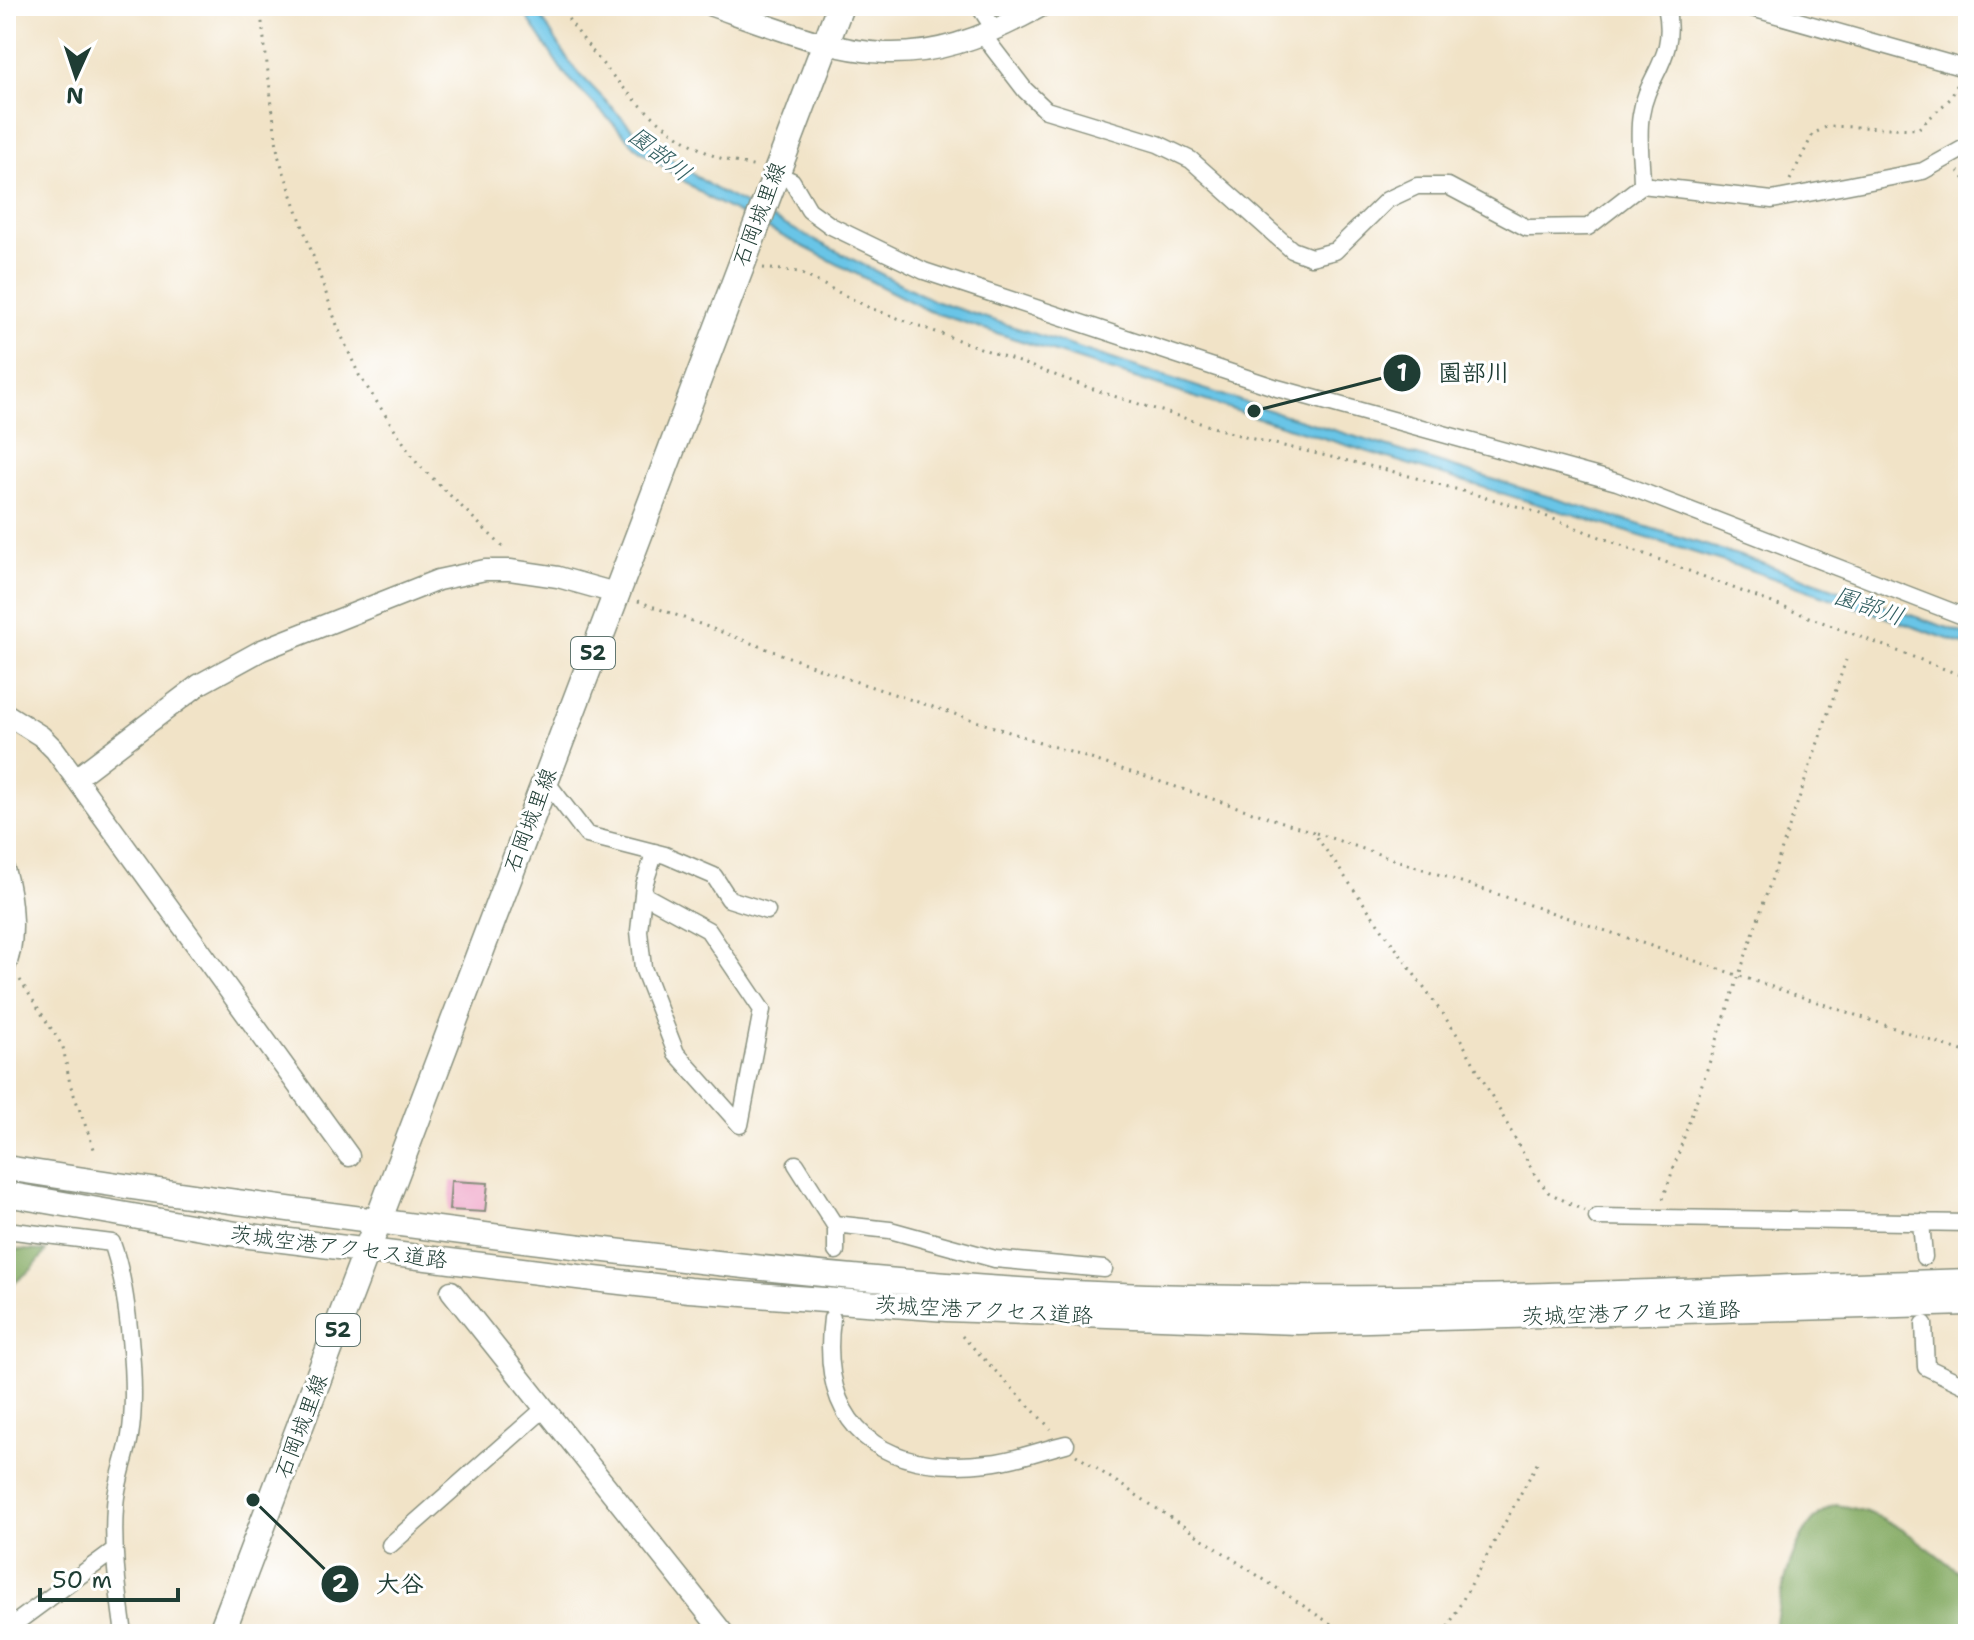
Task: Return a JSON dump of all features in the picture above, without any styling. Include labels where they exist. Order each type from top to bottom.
[{"type":"main road","name":"石岡城里線","points":[[221,1634],[369,1250],[615,593],[751,260],[771,183],[840,6]]},
{"type":"main road","name":"茨城空港アクセス道路","points":[[6,1168],[379,1222],[761,1269],[948,1286],[1145,1296],[1301,1299],[1528,1296],[1968,1281]]},
{"type":"main road","name":"茨城空港アクセス道路","points":[[6,1194],[228,1233],[689,1290],[1145,1319],[1298,1322],[1968,1303]]},
{"type":"street","points":[[712,6],[824,45],[866,54],[904,55],[988,31],[1042,6]]},
{"type":"street","points":[[979,6],[988,31],[1025,90],[1046,110],[1158,144],[1191,160],[1292,250],[1311,257],[1335,251],[1387,200],[1417,186],[1448,186],[1527,228],[1588,227],[1642,185],[1772,200],[1923,171],[1968,146]]},
{"type":"street","points":[[1642,185],[1641,114],[1666,55],[1670,22],[1666,6]]},
{"type":"street","points":[[1745,6],[1966,69]]},
{"type":"street","points":[[771,183],[792,181],[809,210],[831,226],[924,271],[1277,388],[1617,482],[1968,618]]},
{"type":"street","points":[[76,778],[200,684],[262,650],[438,580],[485,570],[510,570],[558,577],[615,593]]},
{"type":"street","points":[[6,714],[41,736],[76,778],[349,1156]]},
{"type":"street","points":[[545,780],[587,835],[655,852],[714,876],[729,899],[767,911]]},
{"type":"street","points":[[644,895],[708,930],[762,1010],[740,1125],[676,1053],[643,968],[639,931],[644,895],[655,852]]},
{"type":"street","points":[[6,869],[14,901],[8,966]]},
{"type":"street","points":[[796,1164],[834,1224],[836,1251]]},
{"type":"street","points":[[1597,1217],[1968,1223]]},
{"type":"street","points":[[1921,1222],[1924,1257]]},
{"type":"street","points":[[834,1224],[890,1230],[995,1259],[1104,1269]]},
{"type":"street","points":[[6,1230],[112,1243],[120,1265],[133,1386],[130,1435],[118,1478],[113,1551],[124,1634]]},
{"type":"street","points":[[451,1291],[724,1634]]},
{"type":"street","points":[[832,1318],[829,1345],[834,1391],[856,1433],[912,1462],[988,1463],[1066,1444]]},
{"type":"street","points":[[1924,1324],[1926,1367],[1968,1387]]},
{"type":"street","points":[[390,1545],[545,1408]]},
{"type":"street","points":[[6,1630],[113,1551]]},
{"type":"path","points":[[260,6],[278,155],[343,340],[359,375],[417,463],[504,546],[510,570]]},
{"type":"path","points":[[559,6],[620,85],[662,123],[709,153],[771,183]]},
{"type":"path","points":[[1788,197],[1789,182],[1813,134],[1828,126],[1918,129],[1951,98],[1966,69]]},
{"type":"path","points":[[751,260],[798,272],[870,308],[1121,398],[1245,437],[1391,471],[1527,509],[1968,678]]},
{"type":"path","points":[[615,593],[848,679],[1968,1053]]},
{"type":"path","points":[[1657,1218],[1846,660]]},
{"type":"path","points":[[1313,832],[1461,1040],[1535,1175],[1548,1192],[1597,1217]]},
{"type":"path","points":[[8,966],[63,1047],[70,1084],[96,1154]]},
{"type":"path","points":[[962,1336],[1083,1462],[1346,1634]]},
{"type":"path","points":[[1444,1634],[1538,1462]]},
{"type":"green space","points":[[6,1249],[46,1251],[33,1268],[6,1290]]},
{"type":"green space","points":[[1836,1505],[1855,1508],[1890,1522],[1968,1579],[1968,1634],[1774,1634],[1785,1579],[1800,1541],[1809,1525]]},
{"type":"water","points":[[520,6],[534,6],[573,67],[643,140],[715,189],[934,301],[1256,406],[1747,558],[1968,635],[1968,646],[1744,568],[1252,416],[929,311],[710,199],[638,149],[563,72]]},
{"type":"building","points":[[451,1181],[488,1183],[485,1212],[449,1210]]},
{"type":"place","name":"園部川","points":[[1254,411]]},
{"type":"place","name":"大谷","points":[[253,1500]]}]
